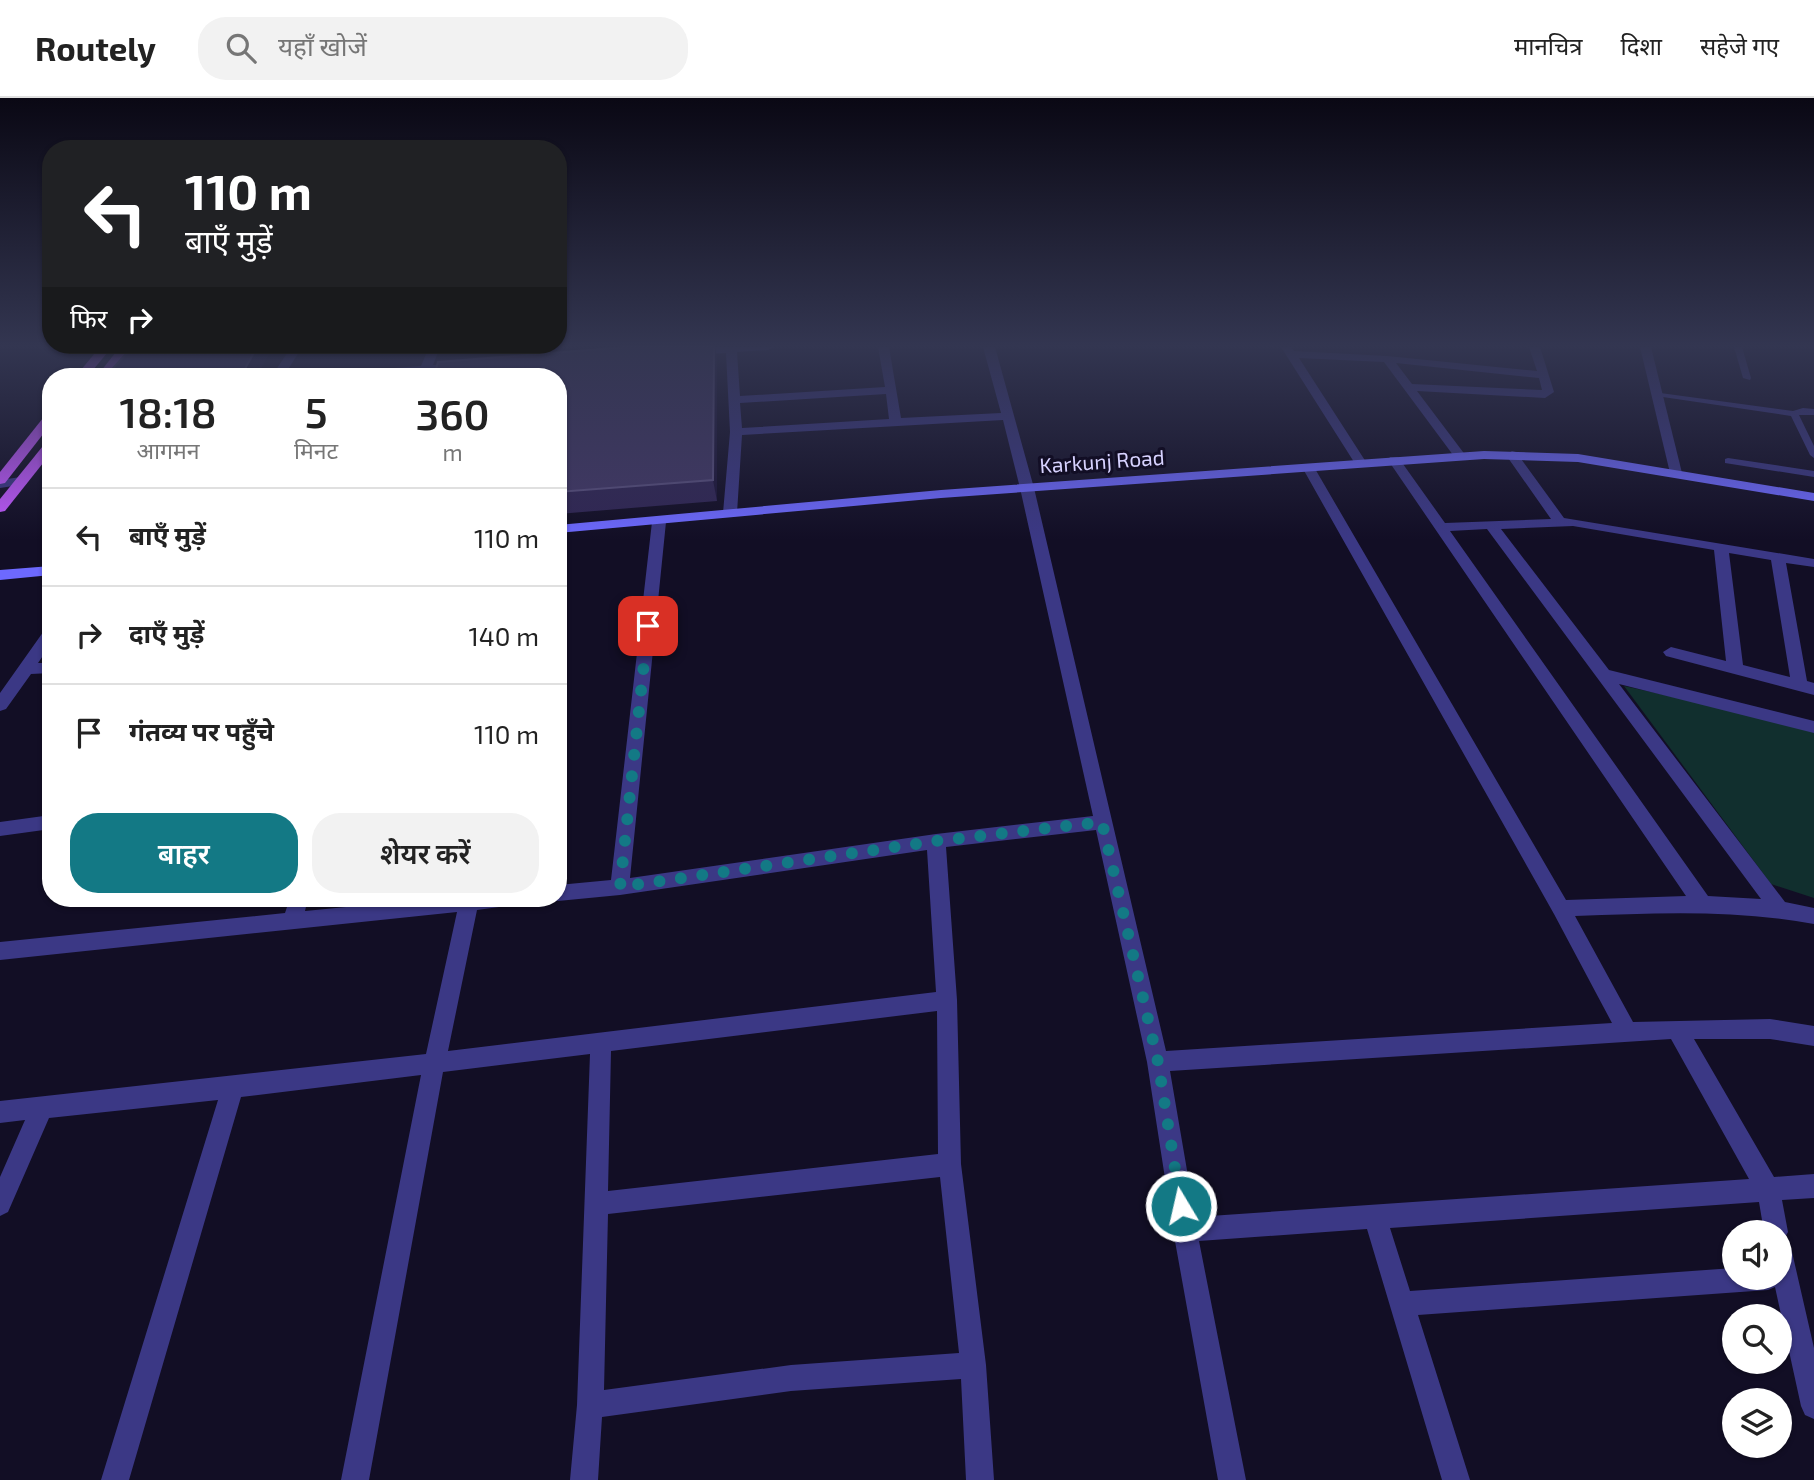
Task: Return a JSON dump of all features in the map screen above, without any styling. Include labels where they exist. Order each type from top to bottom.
[{"type":"main road","points":[[0,482],[42,428]]},
{"type":"main road","points":[[0,508],[42,460]]},
{"type":"street","points":[[730,513],[736,432],[735,411]]},
{"type":"street","points":[[894,411],[896,422]]},
{"type":"street","points":[[1006,411],[1027,488],[1158,1062],[1185,1230],[1232,1480]]},
{"type":"street","points":[[1327,411],[1360,462]]},
{"type":"street","points":[[1427,411],[1460,456]]},
{"type":"street","points":[[1660,411],[1676,473]]},
{"type":"street","points":[[736,432],[1007,416]]},
{"type":"street","points":[[1512,455],[1559,521]]},
{"type":"street","name":"Karkunj Road","points":[[567,528],[1027,488],[1460,456],[1578,458],[1814,497]]},
{"type":"street","points":[[1394,460],[1703,905]]},
{"type":"street","points":[[1308,467],[1561,908],[1628,1033]]},
{"type":"street","points":[[0,482],[21,481]]},
{"type":"street","points":[[1442,527],[1559,521],[1814,563]]},
{"type":"street","points":[[620,887],[659,522]]},
{"type":"street","points":[[1491,525],[1780,910]]},
{"type":"street","points":[[1721,547],[1735,668]]},
{"type":"street","points":[[1671,652],[1806,687],[1778,557]]},
{"type":"street","points":[[0,575],[42,571]]},
{"type":"street","points":[[0,705],[42,646]]},
{"type":"street","points":[[26,670],[42,669]]},
{"type":"street","points":[[1601,674],[1814,727]]},
{"type":"street","points":[[567,892],[620,887],[936,841],[1102,822]]},
{"type":"street","points":[[0,829],[42,823]]},
{"type":"street","points":[[936,841],[947,1000],[950,1164],[973,1365],[980,1480]]},
{"type":"street","points":[[1561,908],[1703,905],[1780,910],[1814,916]]},
{"type":"street","points":[[293,920],[297,907]]},
{"type":"street","points":[[0,951],[407,907]]},
{"type":"street","points":[[355,1480],[434,1065],[468,907]]},
{"type":"street","points":[[0,1112],[434,1065],[947,1000]]},
{"type":"street","points":[[1158,1062],[1677,1029],[1770,1030],[1814,1036]]},
{"type":"street","points":[[1677,1029],[1768,1189],[1774,1220]]},
{"type":"street","points":[[583,1480],[590,1405],[601,1042]]},
{"type":"street","points":[[115,1480],[233,1088]]},
{"type":"street","points":[[0,1204],[42,1107]]},
{"type":"street","points":[[596,1203],[950,1164]]},
{"type":"street","points":[[1185,1230],[1814,1186]]},
{"type":"street","points":[[1375,1218],[1456,1480]]},
{"type":"street","points":[[1401,1304],[1722,1276]]},
{"type":"street","points":[[1783,1290],[1814,1406]]},
{"type":"street","points":[[590,1405],[791,1378],[973,1365]]},
{"type":"lane","points":[[1777,411],[1794,414],[1802,411]]},
{"type":"lane","points":[[1794,414],[1814,455]]},
{"type":"lane","points":[[1803,429],[1814,430]]},
{"type":"lane","points":[[1728,461],[1814,474]]},
{"type":"green space","points":[[1624,686],[1814,728],[1814,898],[1771,884]]},
{"type":"building","points":[[567,411],[714,411],[713,480],[567,491]]},
{"type":"route","points":[[648,626],[620,887],[936,841],[1102,822],[1158,1062],[1181,1206]]}]
